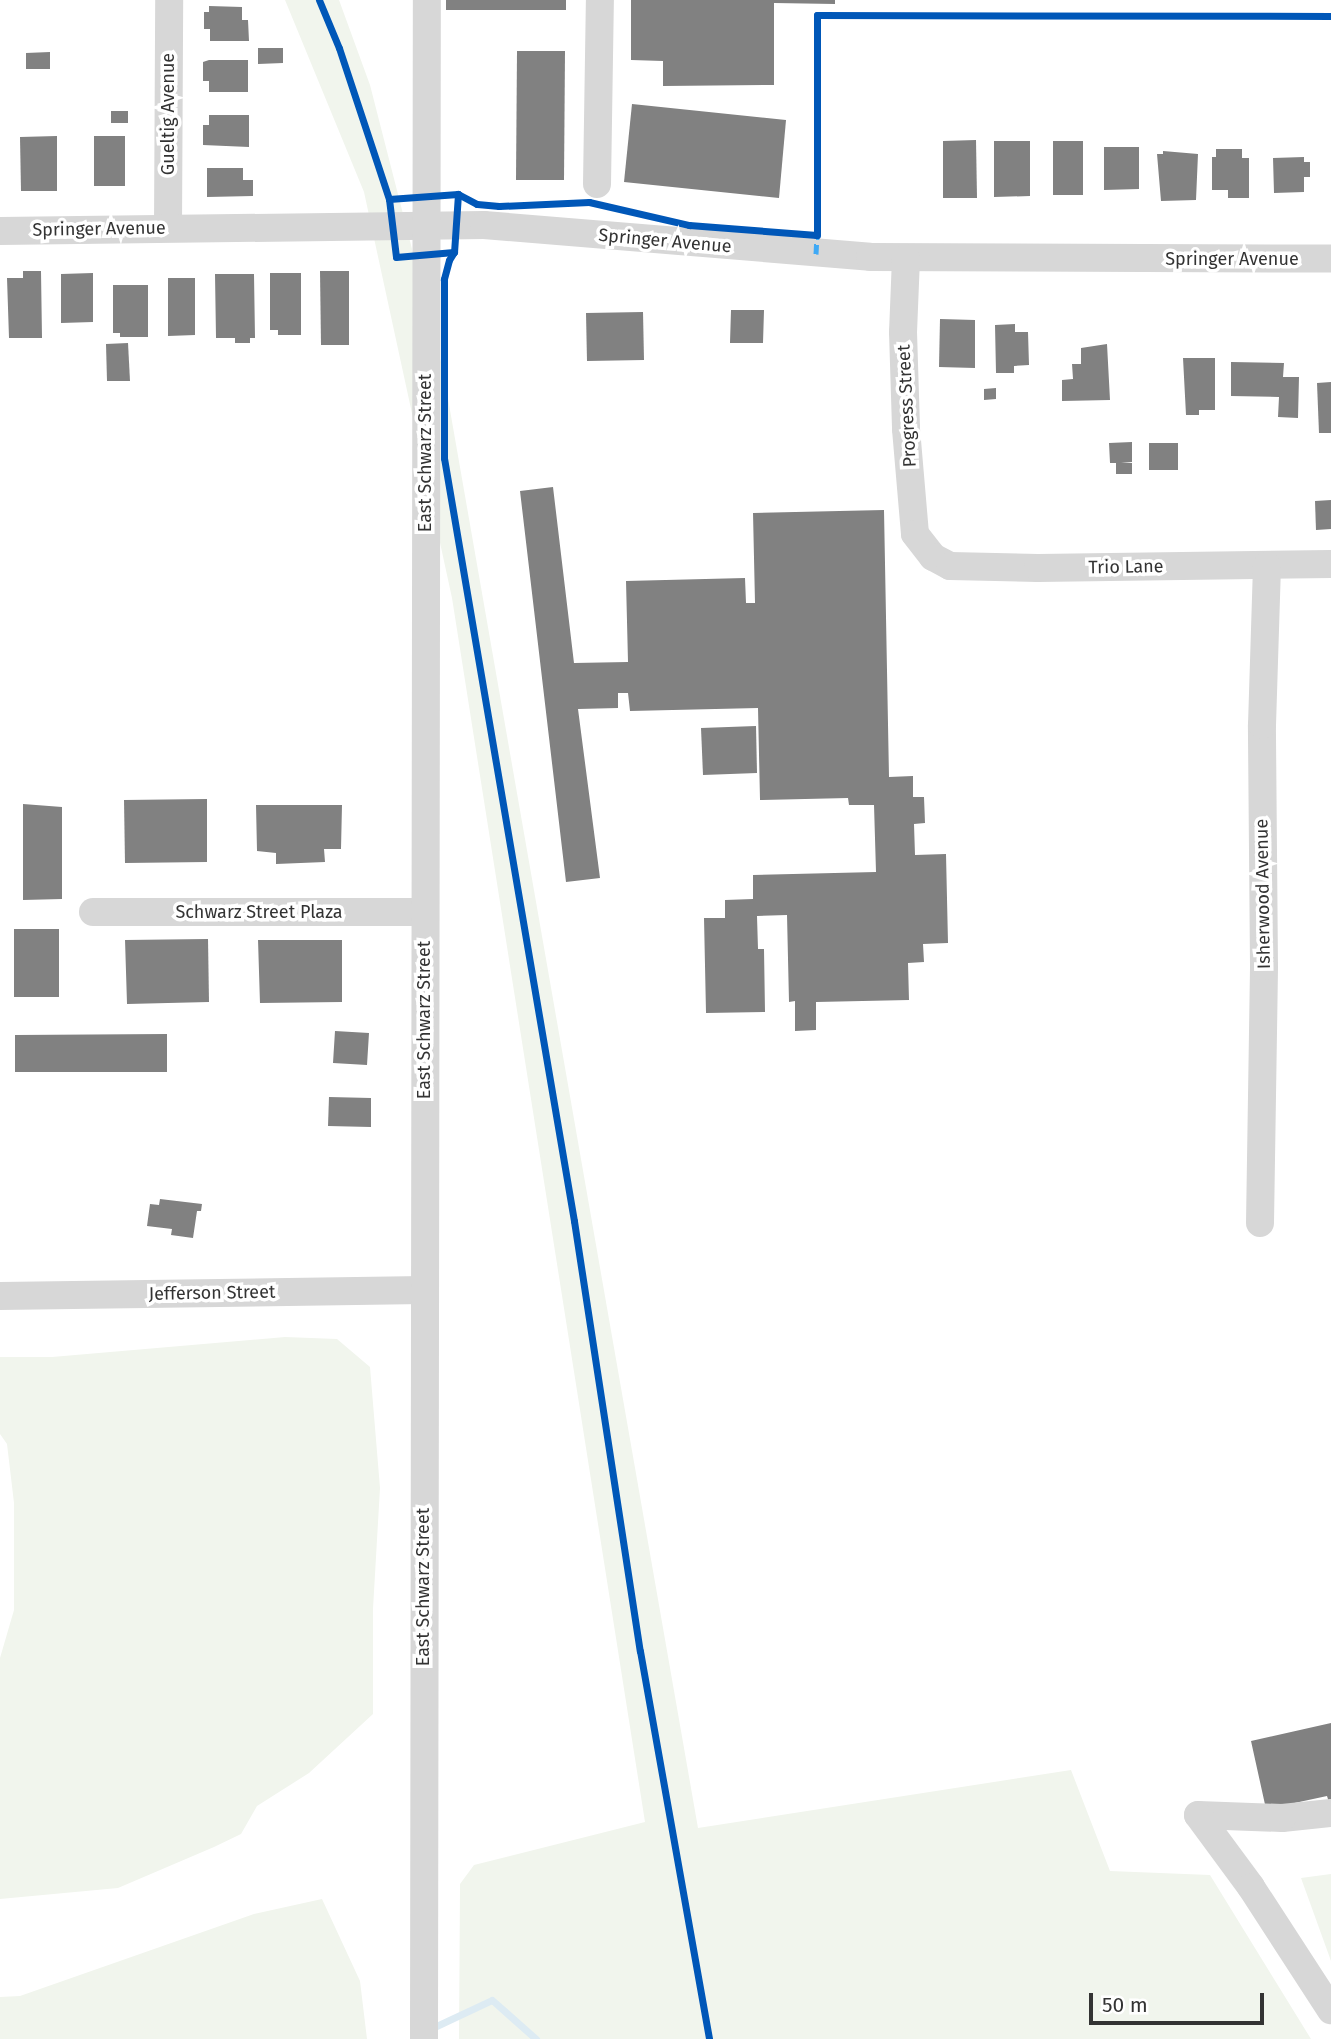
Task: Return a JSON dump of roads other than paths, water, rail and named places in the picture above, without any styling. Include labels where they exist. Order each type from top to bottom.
[{"type":"street","name":"Gueltig Avenue","points":[[167,228],[169,0]]},
{"type":"street","name":"East Schwarz Street","points":[[424,2027],[427,0]]},
{"type":"street","points":[[597,184],[600,0]]},
{"type":"street","name":"Springer Avenue","points":[[0,232],[484,225],[743,248],[906,258],[1331,259]]},
{"type":"street","name":"Progress Street","points":[[906,258],[906,429],[915,534],[927,550]]},
{"type":"street","name":"Trio Lane","points":[[927,550],[950,566],[1331,564]]},
{"type":"street","name":"Isherwood Avenue","points":[[1260,1223],[1264,965],[1262,725],[1267,566]]},
{"type":"street","name":"Schwarz Street Plaza","points":[[93,912],[424,912]]},
{"type":"street","name":"Jefferson Street","points":[[0,1296],[424,1290]]},
{"type":"street","points":[[1331,1813],[1282,1818],[1198,1815],[1251,1887],[1331,2010]]},
{"type":"waterway","points":[[430,2029],[492,2000],[536,2039]]}]
